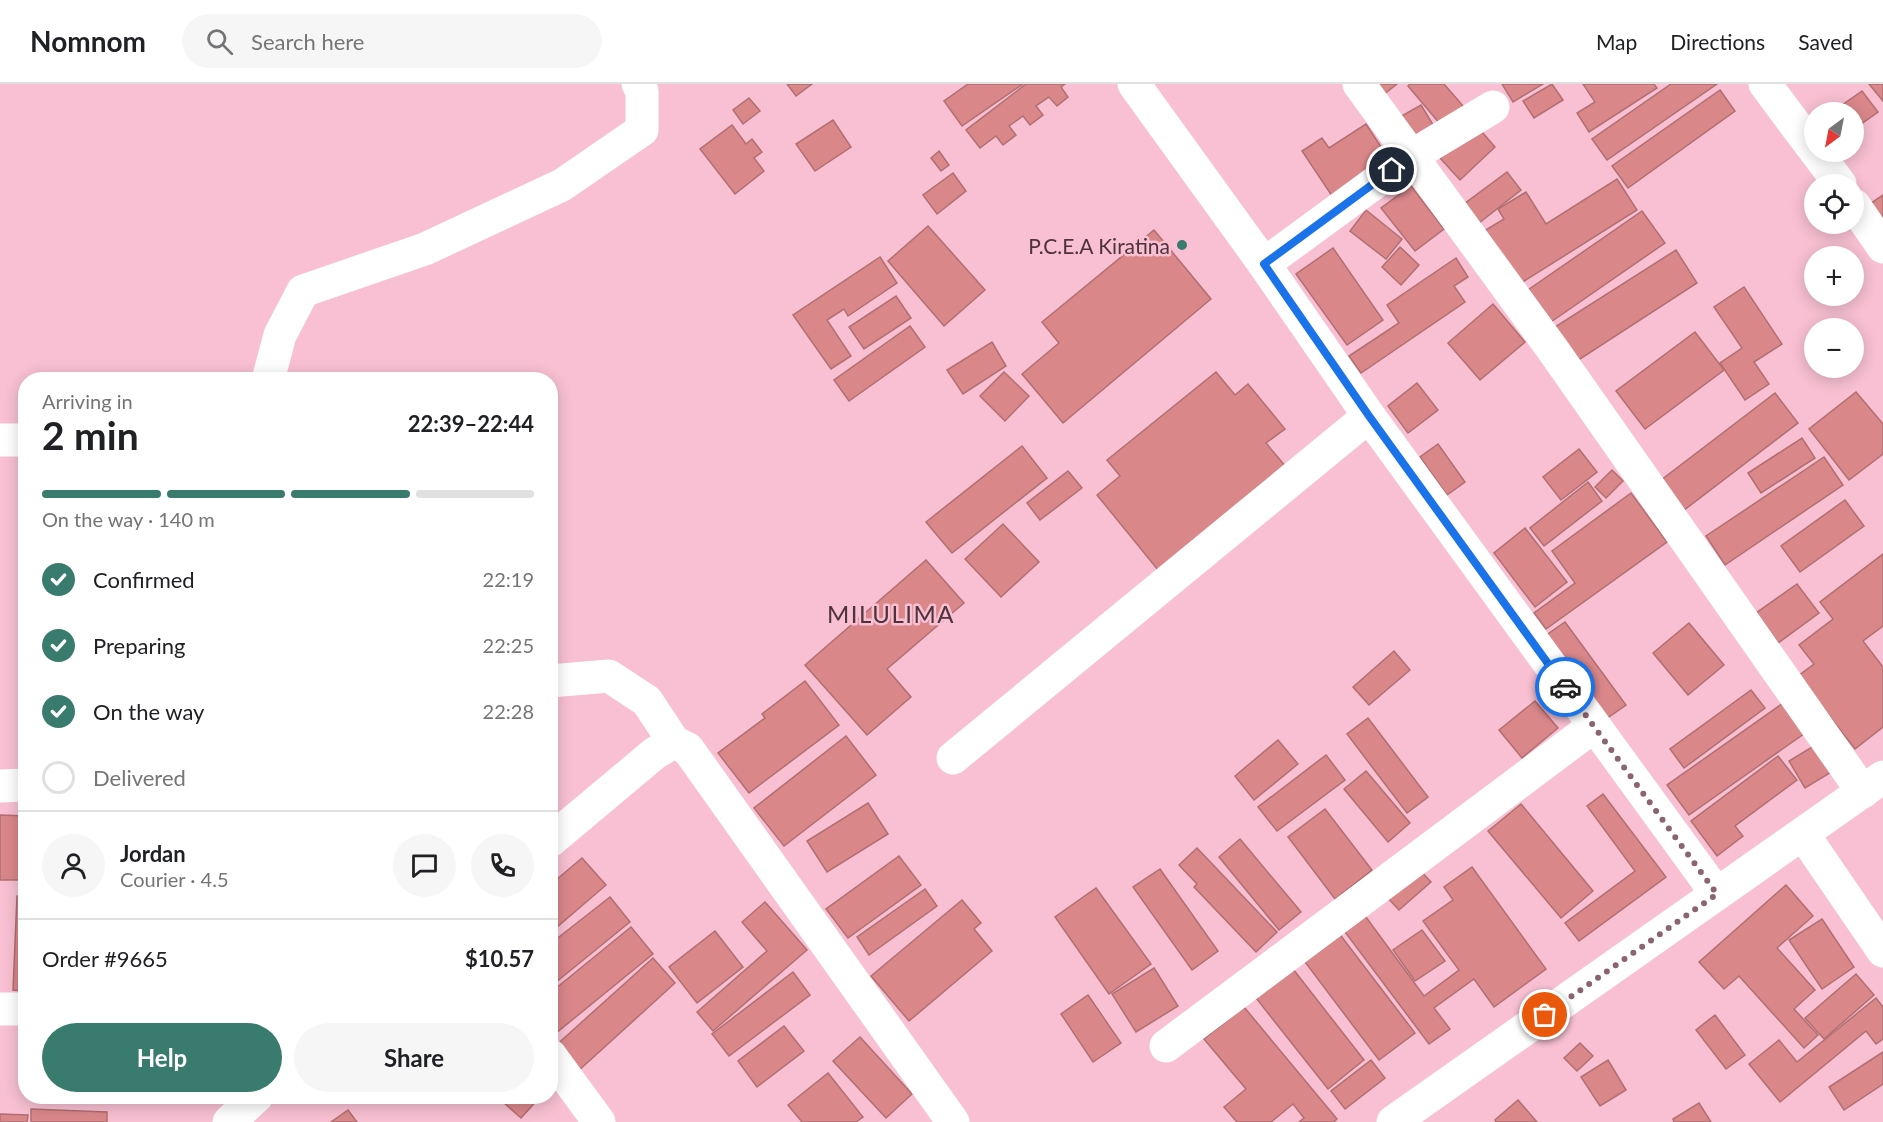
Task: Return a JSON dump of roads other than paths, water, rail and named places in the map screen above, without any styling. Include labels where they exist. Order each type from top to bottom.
[{"type":"street","points":[[270,372],[280,335],[303,291],[425,249],[562,185],[642,130],[642,91],[638,84]]},
{"type":"street","points":[[1134,84],[1264,264],[1369,416],[1717,894]]},
{"type":"street","points":[[1359,84],[1410,157],[1873,784],[1393,1122]]},
{"type":"street","points":[[1765,84],[1804,136]]},
{"type":"street","points":[[1264,264],[1410,157],[1493,106]]},
{"type":"street","points":[[1823,162],[1832,174]]},
{"type":"street","points":[[1864,219],[1883,247]]},
{"type":"street","points":[[952,758],[1369,416]]},
{"type":"street","points":[[0,440],[18,440]]},
{"type":"street","points":[[558,680],[609,676],[647,701],[674,742],[688,749],[702,768],[953,1122]]},
{"type":"street","points":[[1166,1046],[1594,726]]},
{"type":"street","points":[[558,834],[655,753],[674,742]]},
{"type":"street","points":[[0,786],[18,785]]},
{"type":"street","points":[[1803,834],[1883,951]]},
{"type":"street","points":[[0,1009],[18,1008]]},
{"type":"street","points":[[558,1065],[599,1122]]},
{"type":"street","points":[[229,1122],[248,1104]]},
{"type":"place","name":"P.C.E.A Kiratina","points":[[1182,245]]},
{"type":"district","name":"MILULIMA","points":[[891,613]]}]
